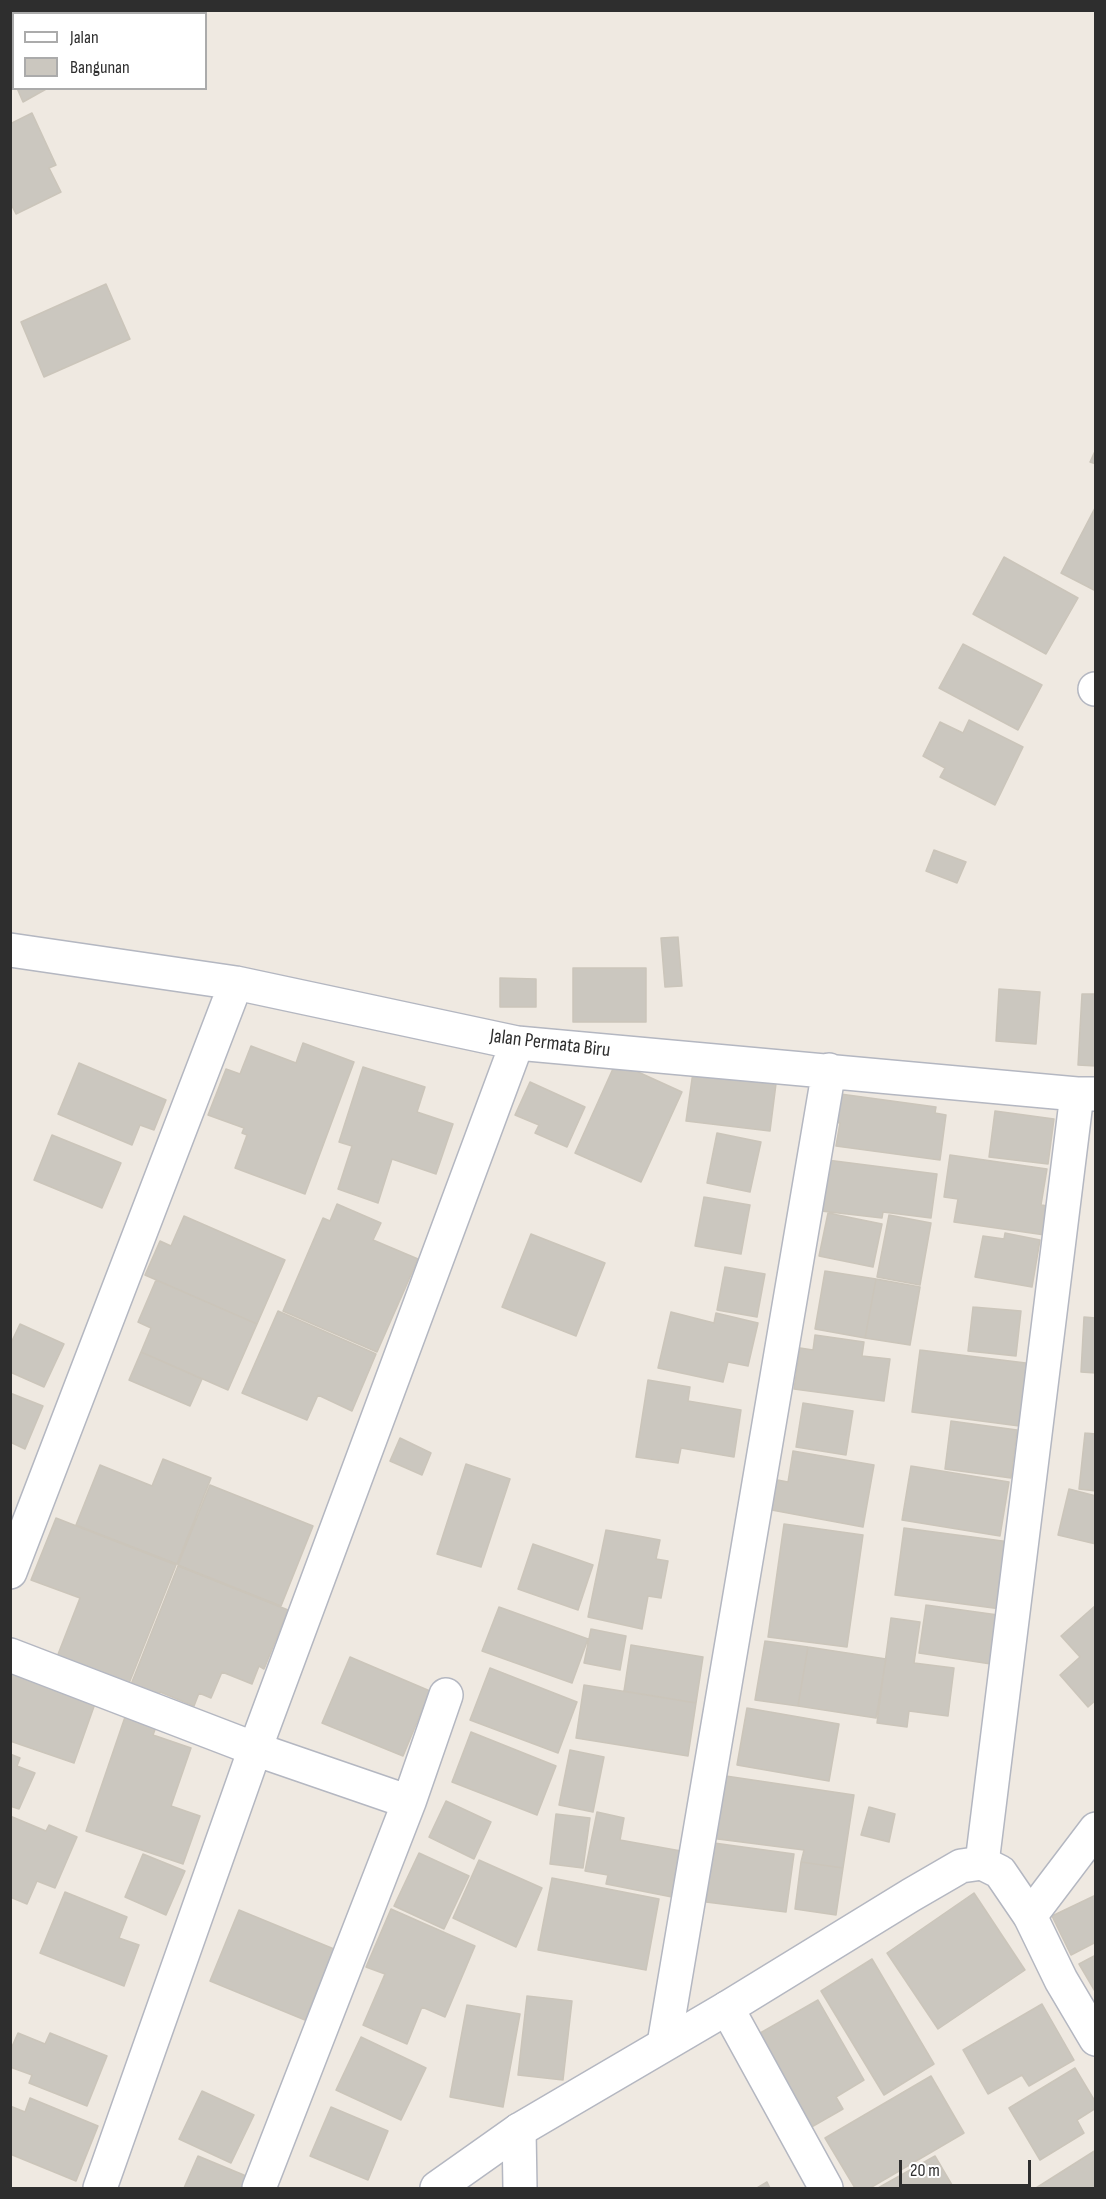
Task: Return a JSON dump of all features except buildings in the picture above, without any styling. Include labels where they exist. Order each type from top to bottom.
[{"type":"street","name":"Jalan Permata Biru","points":[[10,950],[236,983],[517,1043],[1086,1094]]},
{"type":"street","points":[[10,1572],[236,983]]},
{"type":"street","points":[[100,2188],[255,1749],[517,1043]]},
{"type":"street","points":[[664,2044],[829,1070]]},
{"type":"street","points":[[982,1863],[1086,1094]]},
{"type":"street","points":[[10,1655],[255,1749],[409,1802]]},
{"type":"street","points":[[259,2188],[409,1802],[446,1695]]},
{"type":"street","points":[[1030,1916],[1095,1829]]},
{"type":"street","points":[[437,2188],[519,2130],[727,2008],[961,1866],[982,1863],[1000,1872],[1030,1916],[1061,1980],[1095,2039]]},
{"type":"street","points":[[727,2008],[826,2188]]},
{"type":"street","points":[[519,2130],[520,2188]]}]
